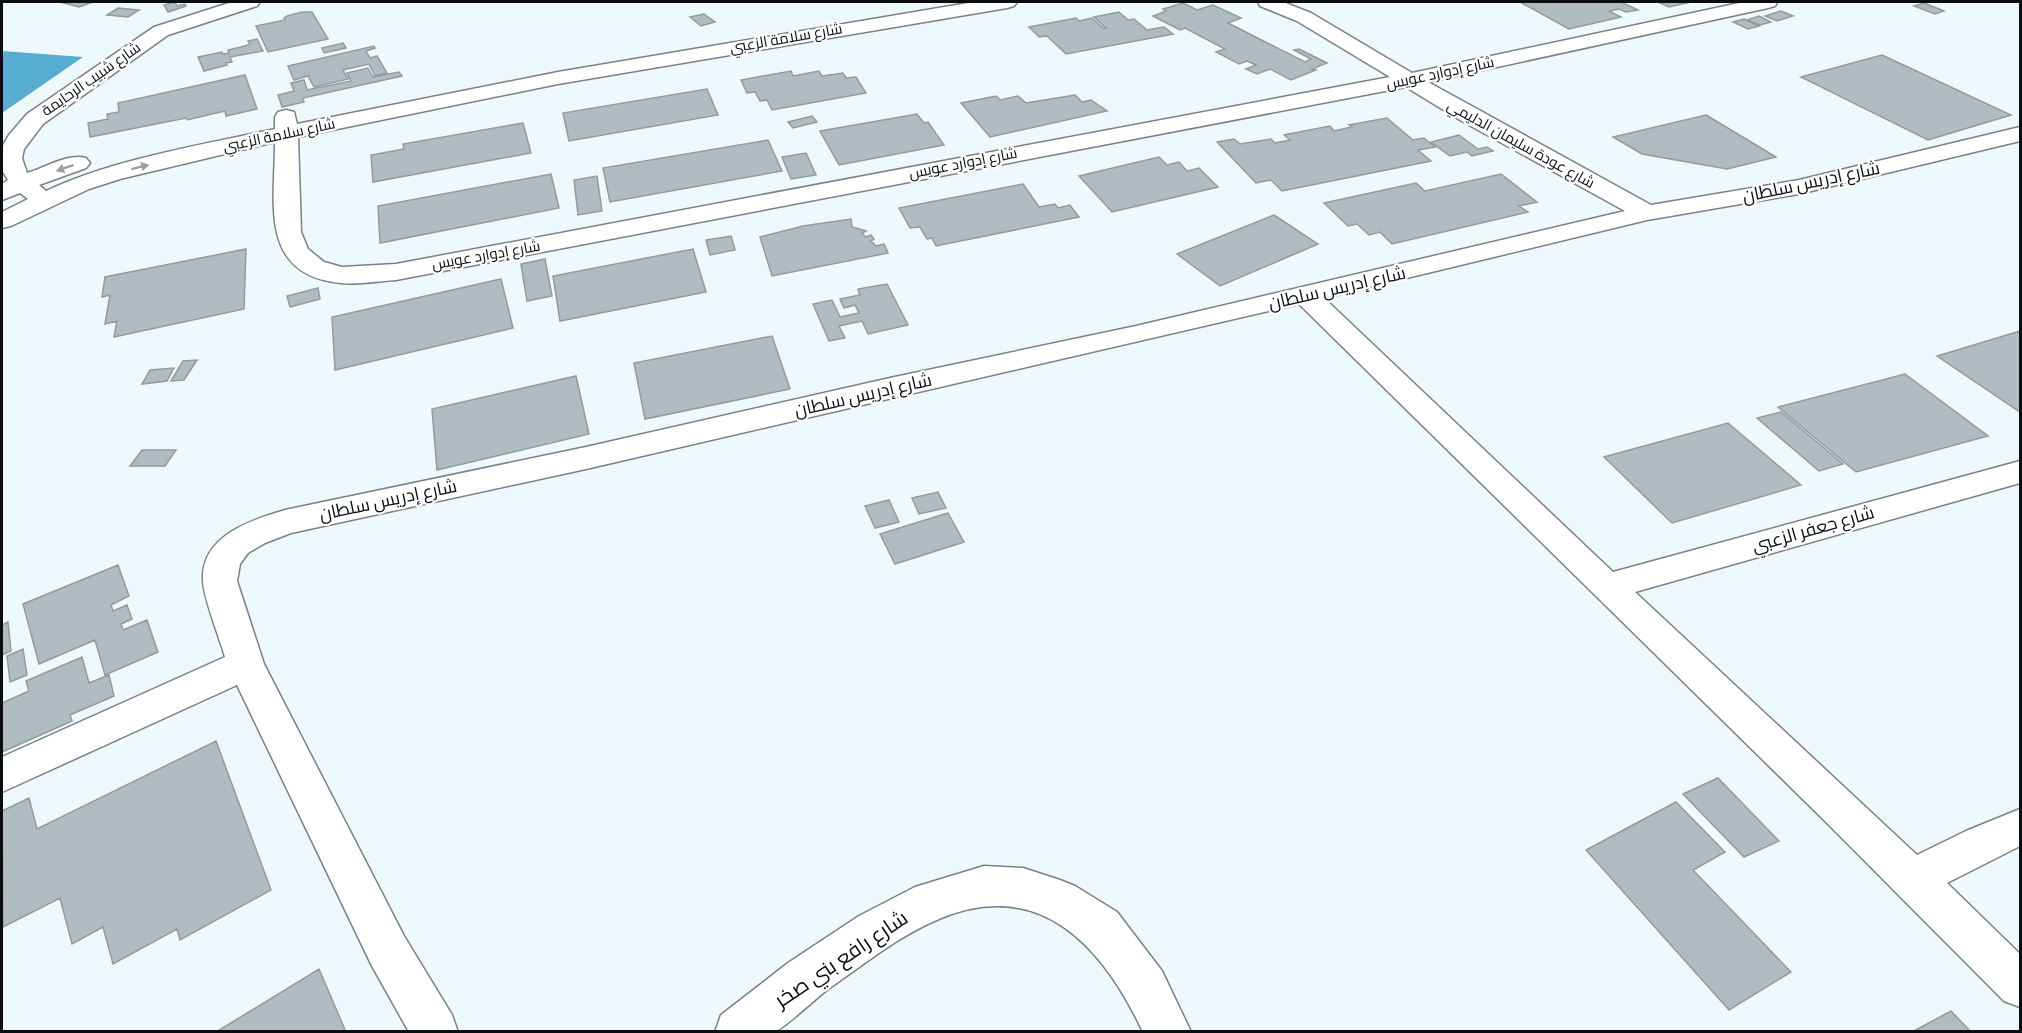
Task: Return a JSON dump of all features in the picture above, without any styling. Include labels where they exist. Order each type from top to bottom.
[{"type":"street","name":"شارع شبيب الرحايمة","points":[[10,189],[8,149],[35,119],[161,31],[250,2]]},
{"type":"street","name":"شارع سلامة الزعبي","points":[[10,189],[82,162],[120,152],[410,106],[565,77],[1007,2]]},
{"type":"street","name":"شارع عودة سليمان الدليمي","points":[[1267,2],[1300,9],[1408,80],[1647,213]]},
{"type":"street","name":"شارع إدوارد عويس","points":[[287,125],[288,232],[296,253],[315,268],[341,275],[363,275],[396,272],[621,231],[1025,151],[1408,80],[1768,2]]},
{"type":"street","name":"شارع سلامة الزعبي","points":[[2,221],[45,199],[112,174],[287,125]]},
{"type":"street","name":"شارع إدريس سلطان","points":[[435,1032],[388,951],[246,664],[220,581],[224,561],[236,544],[285,522],[586,458],[1305,295],[1647,213],[1799,187],[2020,134]]},
{"type":"street","points":[[10,189],[45,199]]},
{"type":"street","points":[[1305,295],[1417,407],[1914,879],[2020,985]]},
{"type":"street","name":"شارع جعفر الزعبي","points":[[1605,587],[2020,472]]},
{"type":"street","points":[[2,775],[246,664]]},
{"type":"street","points":[[1914,879],[1981,844],[2020,827]]},
{"type":"street","name":"شارع رافع بني صخر","points":[[738,1032],[804,979],[874,931],[930,901],[984,886],[1023,888],[1060,900],[1101,927],[1146,987],[1168,1032]]},
{"type":"water","points":[[2,51],[83,57],[2,113]]},
{"type":"building","points":[[60,2],[93,2],[79,7]]},
{"type":"building","points":[[175,2],[177,6],[185,4],[186,6],[168,12],[164,5]]},
{"type":"building","points":[[1520,2],[1621,2],[1638,10],[1609,11],[1621,17],[1569,29]]},
{"type":"building","points":[[1658,2],[1691,2],[1669,7]]},
{"type":"building","points":[[1183,3],[1197,10],[1213,5],[1241,18],[1228,23],[1305,62],[1311,59],[1294,50],[1299,49],[1327,63],[1291,80],[1270,69],[1257,74],[1246,69],[1256,65],[1247,61],[1239,64],[1216,52],[1225,49],[1185,28],[1180,30],[1153,16],[1166,11],[1163,9]]},
{"type":"building","points":[[1924,3],[1944,11],[1935,14],[1914,6]]},
{"type":"building","points":[[118,8],[139,10],[128,17],[107,15]]},
{"type":"building","points":[[1781,11],[1793,16],[1777,21],[1765,16]]},
{"type":"building","points":[[312,12],[328,39],[268,52],[256,26],[285,20],[287,16]]},
{"type":"building","points":[[1119,12],[1128,20],[1134,19],[1147,30],[1164,27],[1173,34],[1066,54],[1047,36],[1039,37],[1029,27],[1076,18],[1079,21],[1092,18],[1106,28],[1094,17]]},
{"type":"building","points":[[704,14],[715,22],[701,26],[690,17]]},
{"type":"building","points":[[1759,16],[1771,22],[1760,25],[1747,20]]},
{"type":"building","points":[[1744,19],[1759,26],[1748,29],[1733,22]]},
{"type":"building","points":[[257,39],[263,51],[230,57],[232,62],[226,63],[227,65],[204,71],[198,57],[222,52],[223,54],[229,53],[228,50],[245,46],[250,44],[248,41]]},
{"type":"building","points":[[343,43],[346,48],[324,53],[322,48]]},
{"type":"building","points":[[374,46],[375,48],[366,51],[370,58],[377,56],[387,73],[375,76],[369,64],[343,70],[348,79],[314,87],[308,76],[294,80],[288,66]]},
{"type":"building","points":[[1882,55],[2011,115],[1928,140],[1801,77]]},
{"type":"building","points":[[368,68],[373,77],[399,72],[402,76],[303,98],[304,102],[282,107],[278,95],[294,91],[291,83],[304,80],[307,90],[351,81],[347,73]]},
{"type":"building","points":[[791,71],[793,76],[819,71],[822,76],[843,73],[846,78],[856,77],[866,93],[772,110],[767,100],[760,101],[755,92],[747,93],[741,80]]},
{"type":"building","points":[[245,75],[257,109],[226,116],[225,111],[90,137],[88,123],[108,119],[107,114],[119,112],[118,103]]},
{"type":"building","points":[[707,89],[718,115],[569,141],[563,113]]},
{"type":"building","points":[[1075,95],[1082,102],[1091,100],[1107,111],[990,137],[961,103],[996,96],[1000,100],[1018,96],[1026,103]]},
{"type":"building","points":[[917,114],[924,123],[928,122],[944,145],[839,165],[820,131]]},
{"type":"building","points":[[1706,115],[1776,157],[1727,169],[1642,154],[1613,137]]},
{"type":"building","points":[[812,116],[817,122],[793,128],[788,122]]},
{"type":"building","points":[[1387,118],[1413,140],[1424,138],[1435,147],[1418,150],[1431,161],[1282,191],[1271,180],[1256,183],[1217,142],[1234,139],[1240,144],[1271,139],[1275,143],[1290,140],[1284,135],[1330,126],[1334,131],[1352,127],[1349,125]]},
{"type":"building","points":[[523,123],[531,153],[373,182],[371,155],[404,149],[403,144]]},
{"type":"building","points":[[1459,135],[1478,149],[1487,147],[1493,151],[1472,156],[1467,152],[1450,156],[1431,142]]},
{"type":"building","points":[[768,140],[782,171],[610,202],[603,168]]},
{"type":"building","points":[[806,153],[816,175],[791,179],[782,157]]},
{"type":"building","points":[[1159,157],[1167,165],[1179,162],[1187,171],[1199,168],[1218,187],[1112,212],[1079,176]]},
{"type":"building","points":[[551,174],[559,208],[380,243],[378,206]]},
{"type":"building","points":[[1501,174],[1537,202],[1519,206],[1528,212],[1392,244],[1380,232],[1369,235],[1357,224],[1348,226],[1324,203],[1416,183],[1425,191]]},
{"type":"building","points":[[597,176],[602,211],[578,215],[574,180]]},
{"type":"building","points":[[1023,184],[1039,207],[1055,204],[1058,208],[1070,205],[1079,217],[936,246],[932,238],[927,239],[920,227],[910,228],[899,208]]},
{"type":"building","points":[[1274,215],[1318,244],[1220,286],[1177,254]]},
{"type":"building","points":[[851,219],[852,227],[866,231],[862,233],[866,237],[871,235],[874,239],[871,241],[876,246],[884,244],[888,253],[772,276],[760,237],[803,226]]},
{"type":"building","points":[[731,236],[735,250],[710,255],[706,240]]},
{"type":"building","points":[[246,249],[244,309],[114,337],[117,321],[105,324],[110,295],[102,297],[105,277]]},
{"type":"building","points":[[693,249],[706,292],[560,321],[553,276]]},
{"type":"building","points":[[545,259],[552,296],[527,301],[521,264]]},
{"type":"building","points":[[501,279],[513,328],[335,370],[332,317]]},
{"type":"building","points":[[887,284],[908,325],[868,334],[862,321],[839,326],[845,338],[829,341],[813,304],[832,300],[840,317],[859,313],[855,305],[844,308],[840,299],[860,295],[858,289]]},
{"type":"building","points":[[318,288],[320,299],[290,307],[287,296]]},
{"type":"building","points":[[2020,331],[2020,412],[1937,356]]},
{"type":"building","points":[[772,336],[790,389],[645,419],[634,363]]},
{"type":"building","points":[[197,360],[184,380],[171,381],[183,361]]},
{"type":"building","points":[[174,368],[167,381],[142,384],[150,370]]},
{"type":"building","points":[[1905,374],[1988,436],[1856,472],[1778,407]]},
{"type":"building","points":[[576,376],[589,434],[437,470],[432,409]]},
{"type":"building","points":[[1781,412],[1843,464],[1819,471],[1757,418]]},
{"type":"building","points":[[1728,423],[1801,485],[1672,523],[1604,457]]},
{"type":"building","points":[[142,450],[176,450],[165,466],[130,466]]},
{"type":"building","points":[[938,492],[946,508],[919,514],[912,498]]},
{"type":"building","points":[[889,500],[899,522],[875,528],[865,506]]},
{"type":"building","points":[[948,513],[964,542],[895,564],[880,534]]},
{"type":"building","points":[[118,565],[129,596],[111,605],[113,611],[127,605],[132,619],[121,624],[123,630],[147,620],[158,652],[105,675],[95,640],[39,664],[23,604]]},
{"type":"building","points":[[8,622],[11,651],[2,655],[2,625]]},
{"type":"building","points":[[23,649],[27,675],[10,682],[7,656]]},
{"type":"building","points":[[82,657],[89,683],[109,675],[114,696],[70,715],[72,721],[2,752],[2,703],[29,691],[26,681]]},
{"type":"building","points":[[216,741],[271,890],[180,940],[177,929],[113,964],[103,927],[72,944],[60,898],[3,927],[2,811],[29,798],[37,829]]},
{"type":"building","points":[[1718,778],[1779,841],[1744,857],[1683,794]]},
{"type":"building","points":[[1676,802],[1725,852],[1693,870],[1791,972],[1729,1010],[1586,850]]},
{"type":"building","points":[[319,969],[346,1032],[216,1032]]},
{"type":"building","points":[[1951,1011],[1971,1032],[1912,1032]]}]
